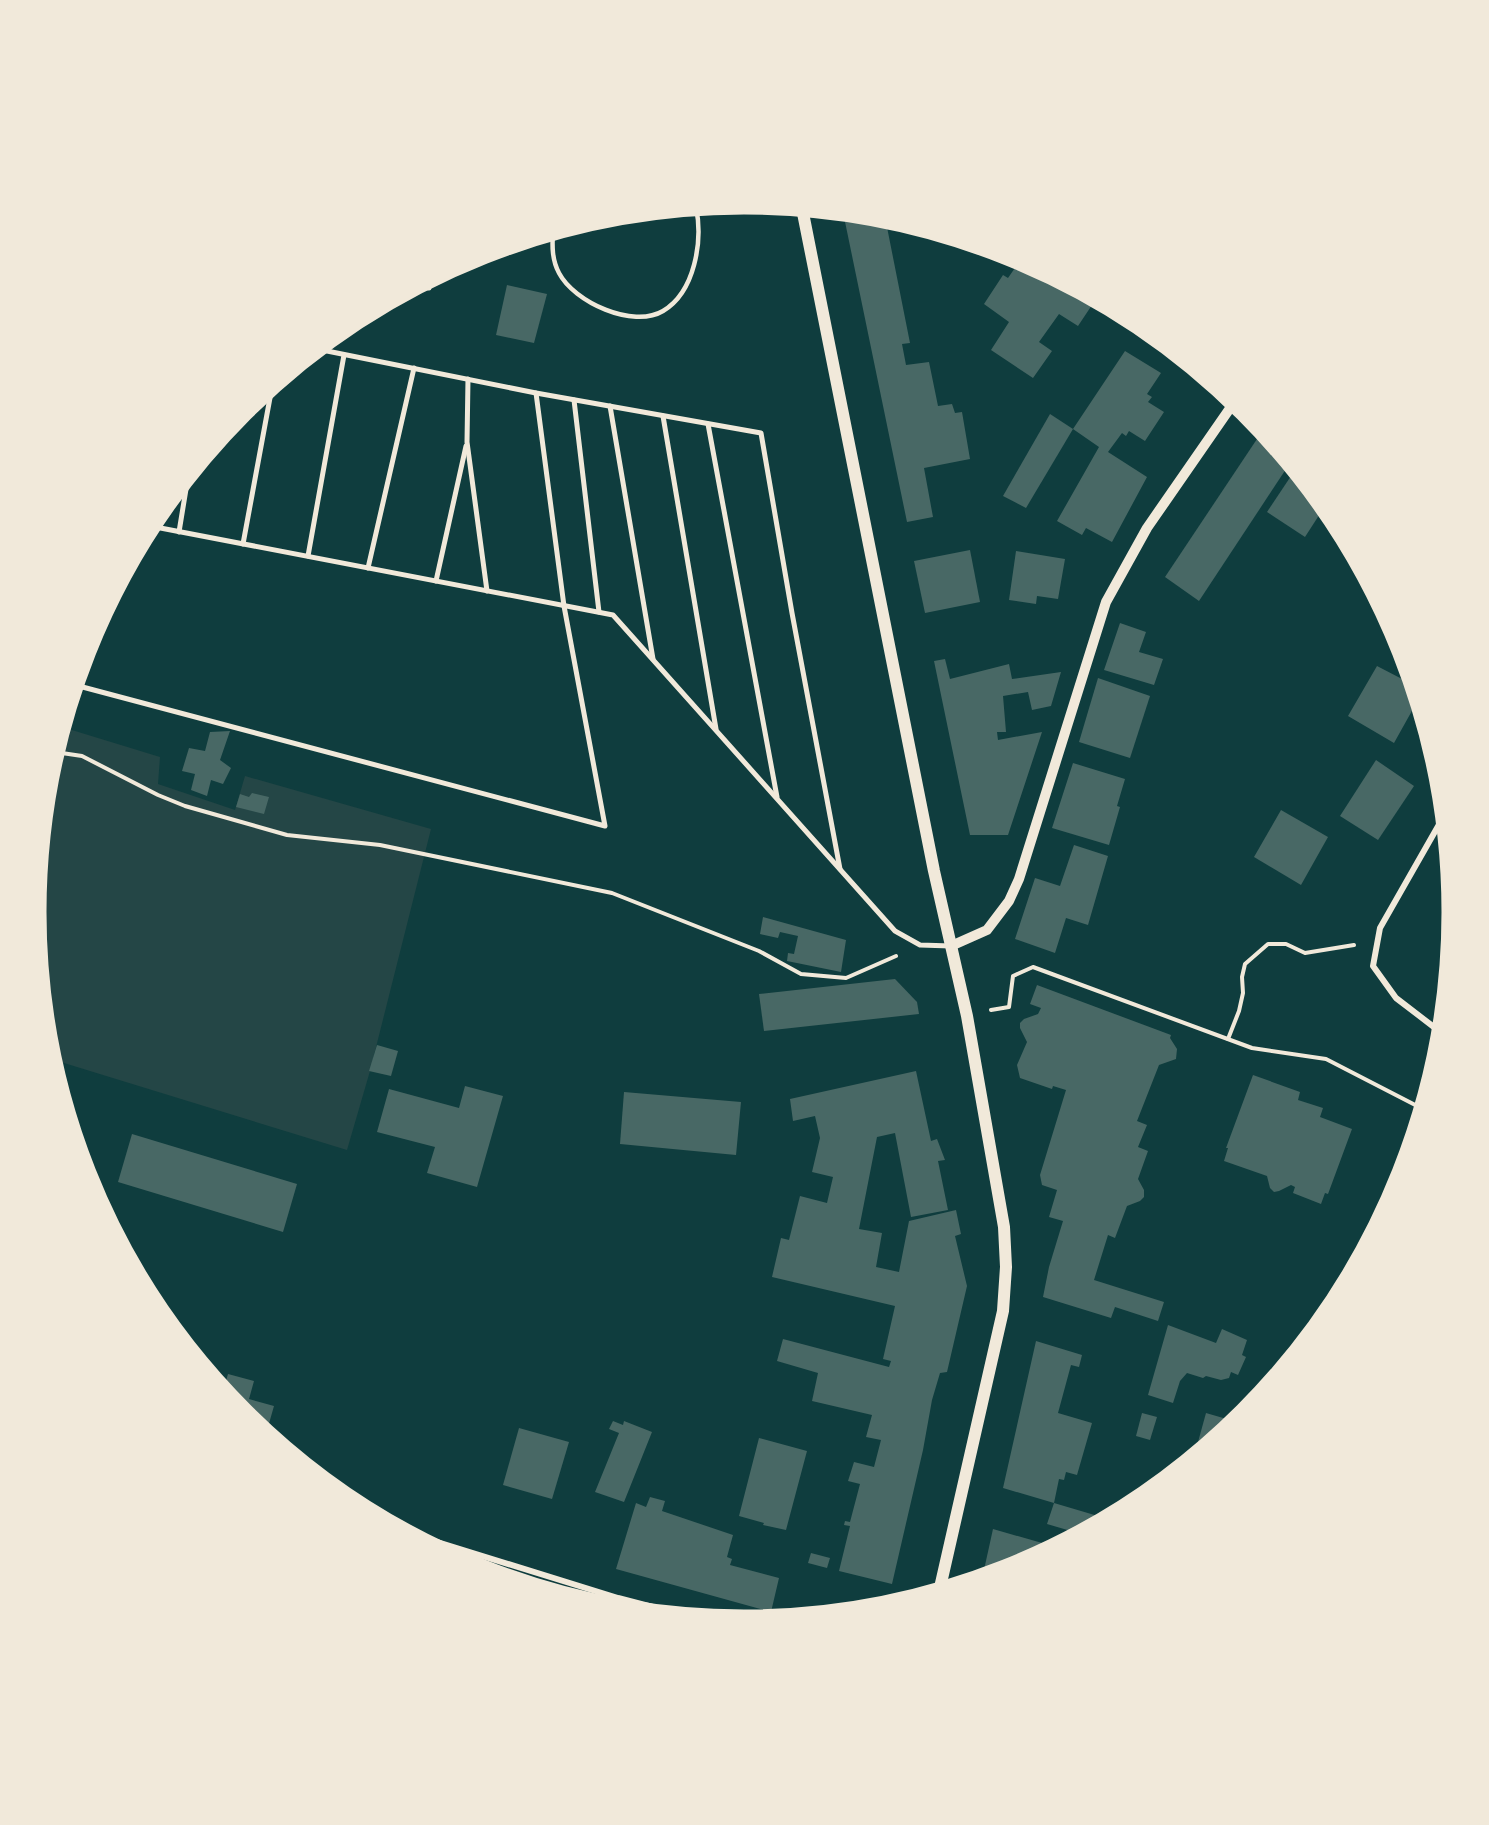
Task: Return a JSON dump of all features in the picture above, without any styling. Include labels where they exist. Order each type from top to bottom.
[{"type":"main road","points":[[803,215],[931,859],[967,1016],[1004,1227],[1006,1267],[1003,1311],[941,1583]]},
{"type":"street","points":[[328,351],[536,393],[761,433],[840,870]]},
{"type":"street","points":[[308,556],[344,355]]},
{"type":"street","points":[[368,568],[414,368]]},
{"type":"street","points":[[468,379],[467,442],[487,591]]},
{"type":"street","points":[[82,687],[605,826],[564,606],[536,393]]},
{"type":"street","points":[[243,544],[270,400]]},
{"type":"street","points":[[574,400],[599,612]]},
{"type":"street","points":[[610,406],[654,661]]},
{"type":"street","points":[[160,528],[613,615],[895,931],[920,945],[951,946],[987,930],[1009,901],[1022,868],[1106,603],[1147,528],[1229,409]]},
{"type":"street","points":[[663,416],[716,731]]},
{"type":"street","points":[[708,424],[777,799]]},
{"type":"street","points":[[436,581],[467,442]]},
{"type":"street","points":[[179,532],[185,493]]},
{"type":"street","points":[[1434,1028],[1396,999],[1372,966],[1380,928],[1438,825]]},
{"type":"street","points":[[444,1544],[642,1604]]},
{"type":"lane","points":[[553,240],[552,252],[559,273],[572,289],[597,306],[616,314],[646,317],[663,311],[679,297],[692,271],[699,244],[697,214]]},
{"type":"path","points":[[64,753],[82,756],[158,795],[185,806],[288,835],[380,845],[612,893],[759,951],[801,974],[846,978],[883,962]]},
{"type":"path","points":[[1228,1039],[1239,1011],[1245,964],[1268,944],[1286,944],[1305,953],[1377,943]]},
{"type":"path","points":[[967,1016],[1009,1007],[1013,976],[1033,967],[1252,1048],[1326,1059],[1416,1106]]},
{"type":"shaded area","points":[[70,729],[160,757],[158,784],[235,810],[245,776],[431,829],[370,1071],[347,1150],[61,1062],[46,958],[46,867],[58,776]]},
{"type":"building","points":[[845,220],[887,227],[910,343],[902,344],[906,365],[929,362],[938,406],[952,404],[955,413],[962,412],[970,459],[924,468],[933,517],[907,522]]},
{"type":"building","points":[[1015,267],[1092,306],[1078,326],[1059,314],[1039,342],[1052,351],[1033,378],[991,350],[1009,322],[984,304],[1003,275],[1008,278]]},
{"type":"building","points":[[507,285],[547,294],[534,343],[496,335]]},
{"type":"building","points":[[1125,351],[1161,373],[1147,394],[1152,397],[1148,402],[1164,412],[1145,441],[1129,431],[1126,436],[1122,433],[1108,452],[1147,477],[1112,542],[1086,528],[1082,535],[1057,521],[1099,447],[1073,429]]},
{"type":"building","points":[[1050,414],[1073,429],[1026,508],[1003,496]]},
{"type":"building","points":[[1258,438],[1285,470],[1199,601],[1165,577]]},
{"type":"building","points":[[1291,477],[1319,515],[1305,537],[1267,512]]},
{"type":"building","points":[[970,550],[980,602],[925,613],[914,561]]},
{"type":"building","points":[[1016,551],[1065,559],[1058,599],[1037,596],[1036,604],[1009,600]]},
{"type":"building","points":[[1120,623],[1146,632],[1139,652],[1163,659],[1154,685],[1104,670]]},
{"type":"building","points":[[945,659],[950,679],[1009,664],[1012,679],[1061,672],[1051,706],[1032,710],[1028,692],[1003,696],[1006,732],[997,732],[998,740],[1042,732],[1008,835],[970,835],[934,661]]},
{"type":"building","points":[[1377,666],[1404,680],[1413,709],[1394,743],[1348,716]]},
{"type":"building","points":[[1098,678],[1150,696],[1130,758],[1079,742]]},
{"type":"building","points":[[230,731],[220,760],[231,768],[223,784],[211,780],[207,796],[191,790],[195,774],[182,771],[189,748],[205,751],[210,732]]},
{"type":"building","points":[[1376,760],[1414,786],[1378,840],[1340,816]]},
{"type":"building","points":[[1073,763],[1125,779],[1109,845],[1052,828]]},
{"type":"building","points":[[252,793],[269,797],[264,814],[236,807],[240,794],[249,797]]},
{"type":"building","points":[[1281,810],[1328,837],[1301,885],[1254,857]]},
{"type":"building","points":[[1074,845],[1108,856],[1088,925],[1066,918],[1055,953],[1015,939],[1035,878],[1060,886]]},
{"type":"building","points":[[763,917],[846,940],[841,972],[787,961],[788,953],[794,954],[798,936],[780,932],[778,938],[760,934]]},
{"type":"building","points":[[895,979],[917,1002],[919,1014],[764,1031],[759,994]]},
{"type":"building","points":[[1037,985],[1171,1035],[1170,1038],[1177,1049],[1176,1059],[1159,1065],[1137,1121],[1147,1125],[1138,1147],[1148,1151],[1138,1179],[1144,1190],[1144,1197],[1127,1206],[1115,1238],[1108,1235],[1094,1280],[1164,1302],[1158,1321],[1115,1307],[1111,1318],[1043,1297],[1049,1267],[1063,1221],[1049,1217],[1057,1190],[1042,1185],[1040,1175],[1066,1090],[1053,1086],[1052,1089],[1020,1078],[1017,1065],[1027,1042],[1020,1023],[1038,1014],[1041,1008],[1030,1004]]},
{"type":"building","points":[[377,1045],[398,1051],[391,1076],[369,1071]]},
{"type":"building","points":[[916,1071],[931,1141],[937,1139],[945,1160],[938,1161],[948,1210],[911,1217],[895,1133],[877,1137],[859,1229],[882,1233],[876,1267],[899,1272],[909,1221],[956,1210],[961,1234],[955,1236],[967,1286],[947,1372],[940,1373],[932,1400],[923,1450],[892,1584],[839,1571],[850,1526],[844,1525],[845,1521],[850,1522],[860,1484],[848,1481],[854,1462],[874,1467],[881,1440],[866,1437],[872,1415],[812,1401],[818,1373],[777,1361],[783,1339],[889,1367],[891,1361],[883,1359],[895,1306],[772,1277],[781,1238],[789,1240],[800,1196],[827,1203],[833,1177],[812,1172],[820,1138],[815,1116],[793,1121],[790,1099]]},
{"type":"building","points":[[1253,1075],[1300,1092],[1298,1100],[1323,1108],[1320,1117],[1352,1129],[1328,1194],[1325,1193],[1321,1204],[1293,1193],[1295,1187],[1291,1185],[1274,1192],[1270,1188],[1267,1176],[1224,1161],[1228,1148],[1226,1148]]},
{"type":"building","points":[[465,1086],[503,1096],[477,1187],[427,1173],[435,1147],[377,1132],[389,1089],[459,1108]]},
{"type":"building","points":[[624,1092],[741,1102],[736,1155],[620,1144]]},
{"type":"building","points":[[132,1134],[297,1184],[283,1232],[118,1182]]},
{"type":"building","points":[[1168,1325],[1216,1343],[1222,1329],[1247,1340],[1242,1355],[1246,1357],[1238,1375],[1231,1372],[1229,1378],[1221,1380],[1187,1373],[1180,1381],[1173,1403],[1148,1395]]},
{"type":"building","points":[[1036,1341],[1082,1355],[1079,1367],[1071,1365],[1058,1413],[1092,1423],[1077,1475],[1066,1472],[1064,1480],[1059,1479],[1054,1503],[1003,1488]]},
{"type":"building","points":[[228,1374],[254,1381],[249,1399],[274,1406],[269,1425],[250,1407],[226,1381]]},
{"type":"building","points":[[1142,1413],[1157,1417],[1150,1440],[1136,1436]]},
{"type":"building","points":[[1206,1413],[1226,1419],[1206,1438],[1197,1445]]},
{"type":"building","points":[[613,1421],[623,1425],[624,1421],[652,1432],[624,1502],[595,1492],[619,1433],[609,1429]]},
{"type":"building","points":[[519,1428],[569,1442],[552,1499],[503,1485]]},
{"type":"building","points":[[759,1438],[807,1451],[786,1530],[739,1516]]},
{"type":"building","points":[[650,1497],[665,1501],[662,1511],[733,1535],[727,1557],[732,1559],[730,1565],[779,1578],[771,1611],[616,1569],[636,1503],[646,1507]]},
{"type":"building","points":[[1054,1503],[1097,1516],[1071,1531],[1047,1524]]},
{"type":"building","points":[[993,1529],[1045,1544],[1012,1559],[984,1569]]},
{"type":"building","points":[[811,1553],[830,1558],[827,1568],[808,1563]]}]
